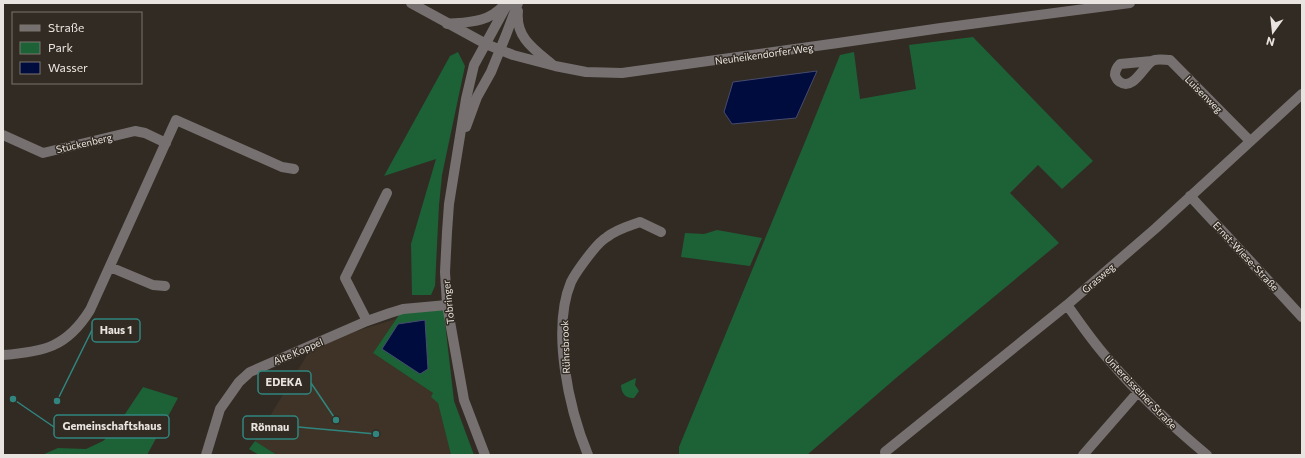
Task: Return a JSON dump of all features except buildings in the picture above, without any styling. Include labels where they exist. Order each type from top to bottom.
[{"type":"street","name":"Neuheikendorfer Weg","points":[[411,3],[486,44],[522,58],[586,72],[622,73],[1087,6],[1130,3]]},
{"type":"street","points":[[447,24],[482,20],[499,11],[507,3]]},
{"type":"street","name":"Tobringer","points":[[485,455],[464,400],[447,305],[445,272],[446,232],[466,99],[474,65],[507,3]]},
{"type":"street","points":[[518,3],[517,17],[522,37],[554,66]]},
{"type":"street","name":"Tobringer","points":[[459,146],[477,97],[500,50],[518,3]]},
{"type":"street","name":"Luisenweg","points":[[1152,61],[1161,59],[1170,60],[1250,141]]},
{"type":"street","name":"Grasweg","points":[[885,452],[1067,305],[1156,228],[1302,94]]},
{"type":"street","points":[[3,355],[48,348],[62,341],[82,323],[90,310],[110,267],[176,120],[282,167],[294,169]]},
{"type":"street","name":"Stückenberg","points":[[3,135],[43,153],[135,131],[145,133],[166,143]]},
{"type":"street","points":[[367,321],[346,278],[387,193]]},
{"type":"street","name":"Ernst-Wiese-Straße","points":[[1190,196],[1302,317]]},
{"type":"street","name":"Rührsbrook","points":[[588,455],[575,418],[567,381],[564,354],[563,326],[565,307],[571,284],[582,264],[595,248],[606,237],[616,231],[640,222],[661,232]]},
{"type":"street","points":[[110,267],[153,285],[165,286]]},
{"type":"street","name":"Alte Koppel","points":[[206,455],[220,409],[239,382],[250,372],[367,321],[403,309],[447,305]]},
{"type":"street","name":"Untereisselner Straße","points":[[1067,305],[1108,360],[1178,431],[1207,455]]},
{"type":"street","points":[[1083,455],[1138,392]]},
{"type":"shaded area","points":[[396,319],[373,353],[433,393],[438,403],[451,455],[277,455],[255,441],[310,350],[346,334]]},
{"type":"green space","points":[[973,37],[1093,161],[1062,189],[1038,165],[1010,193],[1059,243],[896,378],[807,455],[679,455],[679,447],[840,55],[854,52],[860,99],[916,89],[909,45]]},
{"type":"green space","points":[[458,52],[465,66],[442,175],[435,286],[431,295],[412,295],[411,244],[436,159],[384,176],[450,56]]},
{"type":"green space","points":[[717,230],[762,238],[750,266],[681,257],[685,233],[704,234]]},
{"type":"green space","points":[[443,305],[454,401],[474,455],[451,455],[438,403],[431,397],[433,393],[373,353],[403,309]]},
{"type":"green space","points":[[636,378],[635,385],[639,391],[634,398],[629,398],[623,393],[621,385]]},
{"type":"green space","points":[[143,387],[178,398],[147,455],[42,455],[58,448],[86,449],[103,441],[113,432]]},
{"type":"green space","points":[[255,441],[277,455],[259,455],[249,449]]},
{"type":"water","points":[[817,71],[796,118],[732,124],[724,112],[733,82]]},
{"type":"water","points":[[425,320],[428,369],[420,374],[382,349],[398,324]]},
{"type":"place","name":"Gemeinschaftshaus","points":[[13,399]]},
{"type":"place","name":"Haus 1","points":[[57,401]]},
{"type":"place","name":"EDEKA","points":[[336,420]]},
{"type":"place","name":"Rönnau","points":[[376,434]]}]
